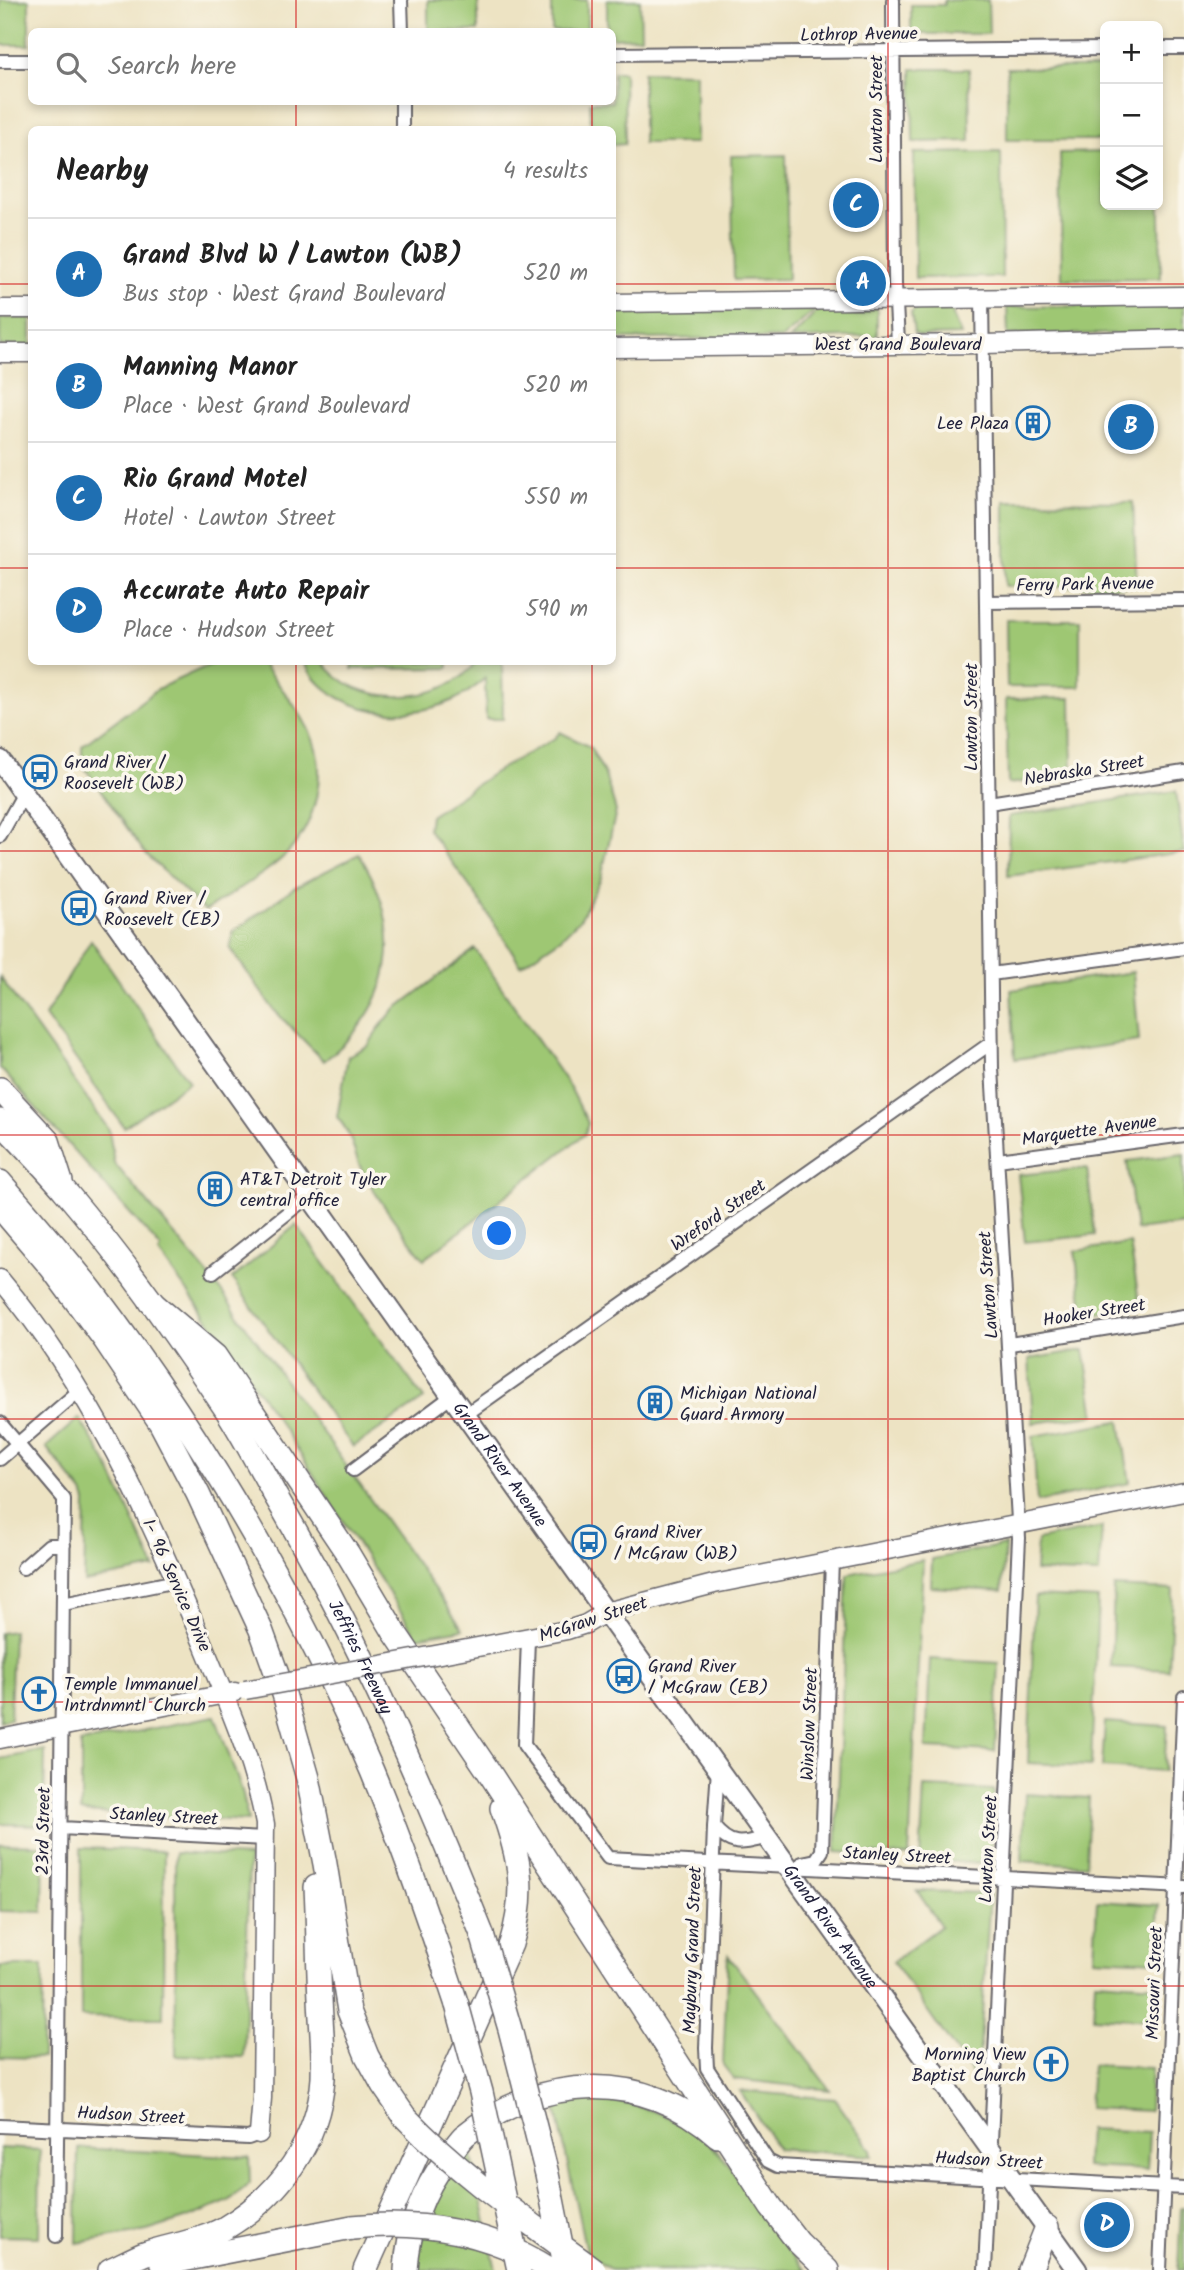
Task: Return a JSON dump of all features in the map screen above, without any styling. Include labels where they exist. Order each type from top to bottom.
[{"type":"highway","points":[[0,1089],[48,1141],[63,1188]]},
{"type":"highway","name":"Jeffries Freeway","points":[[0,1121],[63,1188],[151,1302],[229,1414],[304,1544],[346,1626],[404,1748],[482,1934],[544,2161],[566,2270]]},
{"type":"highway","points":[[0,1182],[91,1290],[135,1351],[254,1536],[300,1620],[371,1771],[411,1869],[457,2005],[481,2092],[519,2270]]},
{"type":"highway","points":[[0,1207],[51,1268],[105,1340],[160,1422],[198,1494],[261,1630],[284,1694],[308,1778],[349,2011],[367,2056],[383,2085],[405,2117],[436,2150],[594,2270]]},
{"type":"highway","points":[[151,1302],[215,1356],[348,1554],[441,1704],[487,1769],[784,2225],[827,2270]]},
{"type":"highway","points":[[365,2270],[511,1944],[517,1925],[521,1900],[519,1861],[487,1769]]},
{"type":"highway","points":[[111,2270],[144,2254],[222,2230],[239,2219],[277,2187],[293,2166],[311,2133],[320,2101],[323,2061],[316,1828]]},
{"type":"highway","points":[[406,2270],[411,2229],[420,2204],[434,2175],[462,2138],[506,2107],[542,2093],[585,2087],[612,2088],[660,2100],[712,2130],[743,2163]]},
{"type":"highway","points":[[111,2270],[143,2267],[352,2227],[388,2223],[462,2231],[508,2247],[551,2270]]},
{"type":"highway","points":[[1030,2270],[1046,2227]]},
{"type":"main road","name":"Grand River Avenue","points":[[0,760],[1077,2270]]},
{"type":"street","points":[[401,0],[401,28]]},
{"type":"street","name":"Lawton Street","points":[[893,0],[895,283],[898,343]]},
{"type":"street","points":[[1163,48],[1184,48]]},
{"type":"street","name":"Lothrop Avenue","points":[[616,54],[1100,49]]},
{"type":"street","points":[[0,61],[28,61]]},
{"type":"street","points":[[402,105],[402,126]]},
{"type":"street","points":[[616,303],[1184,296]]},
{"type":"street","name":"Lawton Street","points":[[982,297],[991,1043],[1019,1524],[985,2270]]},
{"type":"street","points":[[0,310],[28,309]]},
{"type":"street","name":"West Grand Boulevard","points":[[616,348],[1184,339]]},
{"type":"street","points":[[0,353],[28,353]]},
{"type":"street","name":"Ferry Park Avenue","points":[[986,602],[1184,600]]},
{"type":"street","name":"Nebraska Street","points":[[989,803],[1184,772]]},
{"type":"street","points":[[0,836],[24,793]]},
{"type":"street","points":[[990,974],[1184,947]]},
{"type":"street","name":"Wreford Street","points":[[465,1415],[991,1043]]},
{"type":"street","name":"Marquette Avenue","points":[[998,1160],[1184,1135]]},
{"type":"street","points":[[213,1272],[310,1195]]},
{"type":"street","name":"I- 96 Service Drive","points":[[0,1279],[51,1346],[116,1452],[177,1581],[224,1694],[259,1792],[265,1824],[262,2098],[259,2134]]},
{"type":"street","name":"Hooker Street","points":[[1010,1343],[1184,1316]]},
{"type":"street","points":[[0,1459],[80,1390]]},
{"type":"street","points":[[353,1470],[452,1396]]},
{"type":"street","name":"23rd Street","points":[[0,1423],[64,1499],[57,2236]]},
{"type":"street","name":"McGraw Street","points":[[0,1740],[224,1694],[528,1639],[584,1625],[606,1612],[714,1584],[1184,1492]]},
{"type":"street","points":[[23,1568],[49,1545],[64,1545]]},
{"type":"street","name":"Winslow Street","points":[[788,1867],[816,1860],[822,1852],[832,1560]]},
{"type":"street","points":[[63,1604],[177,1581]]},
{"type":"street","name":"Stanley Street","points":[[528,1639],[524,1745],[608,1858],[1180,1887]]},
{"type":"street","name":"Missouri Street","points":[[1160,2270],[1180,1887],[1184,1697]]},
{"type":"street","name":"Maybury Grand Street","points":[[718,1768],[712,1863],[707,2068],[768,2161],[778,2166],[792,2167]]},
{"type":"street","points":[[714,1827],[724,1838],[734,1843],[768,1837]]},
{"type":"street","name":"Stanley Street","points":[[61,1828],[264,1839]]},
{"type":"street","name":"Hudson Street","points":[[0,2126],[248,2138],[259,2134]]},
{"type":"street","name":"Hudson Street","points":[[792,2167],[1184,2188]]},
{"type":"green space","points":[[0,0],[29,0],[28,45],[0,45]]},
{"type":"green space","points":[[428,0],[478,0],[478,28],[428,28]]},
{"type":"green space","points":[[552,0],[587,0],[587,28],[552,28]]},
{"type":"green space","points":[[607,0],[640,0],[641,37],[616,38],[616,28],[607,28]]},
{"type":"green space","points":[[944,0],[988,0],[989,34],[911,34],[911,5],[944,5]]},
{"type":"green space","points":[[1007,68],[1100,68],[1100,140],[1007,140]]},
{"type":"green space","points":[[912,69],[969,69],[970,141],[913,142]]},
{"type":"green space","points":[[616,72],[624,72],[625,144],[616,145],[616,126],[591,126],[590,105],[616,105]]},
{"type":"green space","points":[[643,72],[696,73],[696,143],[643,143]]},
{"type":"green space","points":[[1001,152],[1002,277],[915,278],[914,153]]},
{"type":"green space","points":[[1100,152],[1100,210],[1160,210],[1161,278],[1062,279],[1060,153]]},
{"type":"green space","points":[[786,155],[788,279],[734,280],[731,156]]},
{"type":"green space","points":[[1184,305],[1184,333],[1008,335],[1007,307]]},
{"type":"green space","points":[[918,307],[952,307],[961,335],[920,336],[914,333],[911,313]]},
{"type":"green space","points":[[821,308],[877,308],[877,336],[790,339]]},
{"type":"green space","points":[[816,309],[783,338],[616,339],[616,310]]},
{"type":"green space","points":[[0,318],[28,318],[28,346],[0,346]]},
{"type":"green space","points":[[1005,501],[1133,502],[1137,587],[1005,586]]},
{"type":"green space","points":[[1006,620],[1080,620],[1080,687],[1007,687]]},
{"type":"green space","points":[[209,665],[263,665],[310,731],[317,755],[319,769],[316,798],[300,837],[284,856],[263,873],[205,911],[145,853],[82,764],[82,746],[159,688]]},
{"type":"green space","points":[[306,665],[326,665],[337,677],[356,688],[377,694],[400,696],[422,694],[443,687],[462,677],[473,665],[502,665],[503,719],[486,719],[485,678],[465,694],[442,705],[416,711],[390,712],[364,708],[340,698],[319,683]]},
{"type":"green space","points":[[352,665],[448,665],[448,668],[352,669]]},
{"type":"green space","points":[[1071,698],[1072,774],[1008,784],[1006,699]]},
{"type":"green space","points":[[560,732],[590,747],[605,775],[616,811],[601,878],[581,918],[561,938],[521,965],[475,894],[428,829],[430,816],[495,772],[555,738]]},
{"type":"green space","points":[[1176,791],[1184,852],[1008,876],[1009,816]]},
{"type":"green space","points":[[359,854],[384,911],[388,939],[386,965],[379,991],[367,1016],[348,1039],[324,1061],[274,1010],[230,948],[233,932],[295,887]]},
{"type":"green space","points":[[91,940],[189,1082],[124,1127],[45,1016]]},
{"type":"green space","points":[[475,949],[571,1089],[588,1123],[585,1134],[424,1259],[370,1183],[359,1165],[347,1132],[337,1117],[348,1056],[368,1046],[394,1010]]},
{"type":"green space","points":[[1133,972],[1139,1041],[1015,1059],[1011,990]]},
{"type":"green space","points":[[0,977],[109,1130],[114,1163],[216,1284],[463,1629],[417,1637],[288,1435],[159,1253],[161,1248],[0,1068]]},
{"type":"green space","points":[[1184,1154],[1184,1224],[1136,1230],[1127,1161]]},
{"type":"green space","points":[[1087,1168],[1095,1235],[1025,1242],[1018,1175]]},
{"type":"green space","points":[[296,1225],[424,1399],[353,1447],[232,1279]]},
{"type":"green space","points":[[1130,1243],[1140,1308],[1084,1315],[1075,1251]]},
{"type":"green space","points":[[1084,1350],[1095,1415],[1033,1423],[1029,1359]]},
{"type":"green space","points":[[79,1418],[108,1465],[155,1568],[84,1582],[86,1502],[83,1493],[46,1447]]},
{"type":"green space","points":[[1120,1421],[1130,1483],[1037,1502],[1033,1436]]},
{"type":"green space","points":[[1102,1527],[1099,1574],[1035,1571],[1037,1540]]},
{"type":"green space","points":[[1005,1545],[1002,1591],[931,1587],[932,1559]]},
{"type":"green space","points":[[923,1560],[909,1856],[836,1852],[847,1574]]},
{"type":"green space","points":[[1114,1587],[1173,1590],[1169,1670],[1111,1667]]},
{"type":"green space","points":[[1035,1596],[1098,1599],[1091,1766],[1028,1763]]},
{"type":"green space","points":[[13,1631],[10,1719],[0,1721],[0,1633]]},
{"type":"green space","points":[[930,1659],[999,1663],[995,1751],[926,1748]]},
{"type":"green space","points":[[215,1716],[243,1794],[248,1821],[81,1812],[81,1743]]},
{"type":"green space","points":[[1105,1722],[1167,1726],[1164,1771],[1102,1767]]},
{"type":"green space","points":[[45,1750],[44,1825],[0,1824],[0,1759]]},
{"type":"green space","points":[[924,1787],[994,1790],[991,1864],[920,1860]]},
{"type":"green space","points":[[1025,1794],[1089,1798],[1086,1865],[1022,1861]]},
{"type":"green space","points":[[0,1844],[44,1845],[43,1912],[0,1911]]},
{"type":"green space","points":[[81,1848],[164,1851],[163,2018],[81,2017]]},
{"type":"green space","points":[[175,1853],[249,1857],[244,2057],[176,2055]]},
{"type":"green space","points":[[917,1891],[990,1893],[978,2077],[973,2075],[893,1962],[941,1926]]},
{"type":"green space","points":[[1097,1901],[1159,1905],[1156,1961],[1094,1958]]},
{"type":"green space","points":[[728,1955],[830,2090],[734,2079],[723,2065]]},
{"type":"green space","points":[[0,1966],[43,1966],[42,2058],[0,2057]]},
{"type":"green space","points":[[1095,1981],[1156,1985],[1154,2020],[1093,2017]]},
{"type":"green space","points":[[1092,2065],[1151,2068],[1149,2111],[1089,2108]]},
{"type":"green space","points":[[740,2091],[835,2099],[871,2150],[872,2156],[778,2149]]},
{"type":"green space","points":[[598,2099],[632,2105],[664,2115],[706,2141],[725,2160],[764,2220],[805,2270],[611,2270],[586,2252],[555,2103]]},
{"type":"green space","points":[[1088,2129],[1149,2132],[1147,2170],[1086,2167]]},
{"type":"green space","points":[[470,2147],[496,2270],[417,2270],[422,2233],[432,2203],[447,2176]]},
{"type":"green space","points":[[0,2148],[40,2150],[39,2237],[0,2236]]},
{"type":"green space","points":[[78,2148],[249,2157],[250,2183],[229,2201],[188,2218],[147,2231],[77,2243]]},
{"type":"green space","points":[[1181,2207],[1184,2207],[1184,2270],[1178,2270]]},
{"type":"place","name":"Rio Grand Motel","points":[[856,205]]},
{"type":"place","name":"Grand Blvd W / Lawton (WB)","points":[[863,283]]},
{"type":"place","name":"Lee Plaza","points":[[1033,423]]},
{"type":"place","name":"Manning Manor","points":[[1131,427]]},
{"type":"place","name":"Grand River / Roosevelt (WB)","points":[[40,772]]},
{"type":"place","name":"Grand River / Roosevelt (EB)","points":[[79,908]]},
{"type":"place","name":"AT&T Detroit Tyler central office","points":[[215,1189]]},
{"type":"place","name":"Michigan National Guard Armory","points":[[655,1403]]},
{"type":"place","name":"Grand River / McGraw (WB)","points":[[589,1542]]},
{"type":"place","name":"Grand River / McGraw (EB)","points":[[624,1676]]},
{"type":"place","name":"Temple Immanuel Intrdnmntl Church","points":[[39,1694]]},
{"type":"place","name":"Morning View Baptist Church","points":[[1051,2064]]},
{"type":"place","name":"Accurate Auto Repair","points":[[1107,2225]]}]
